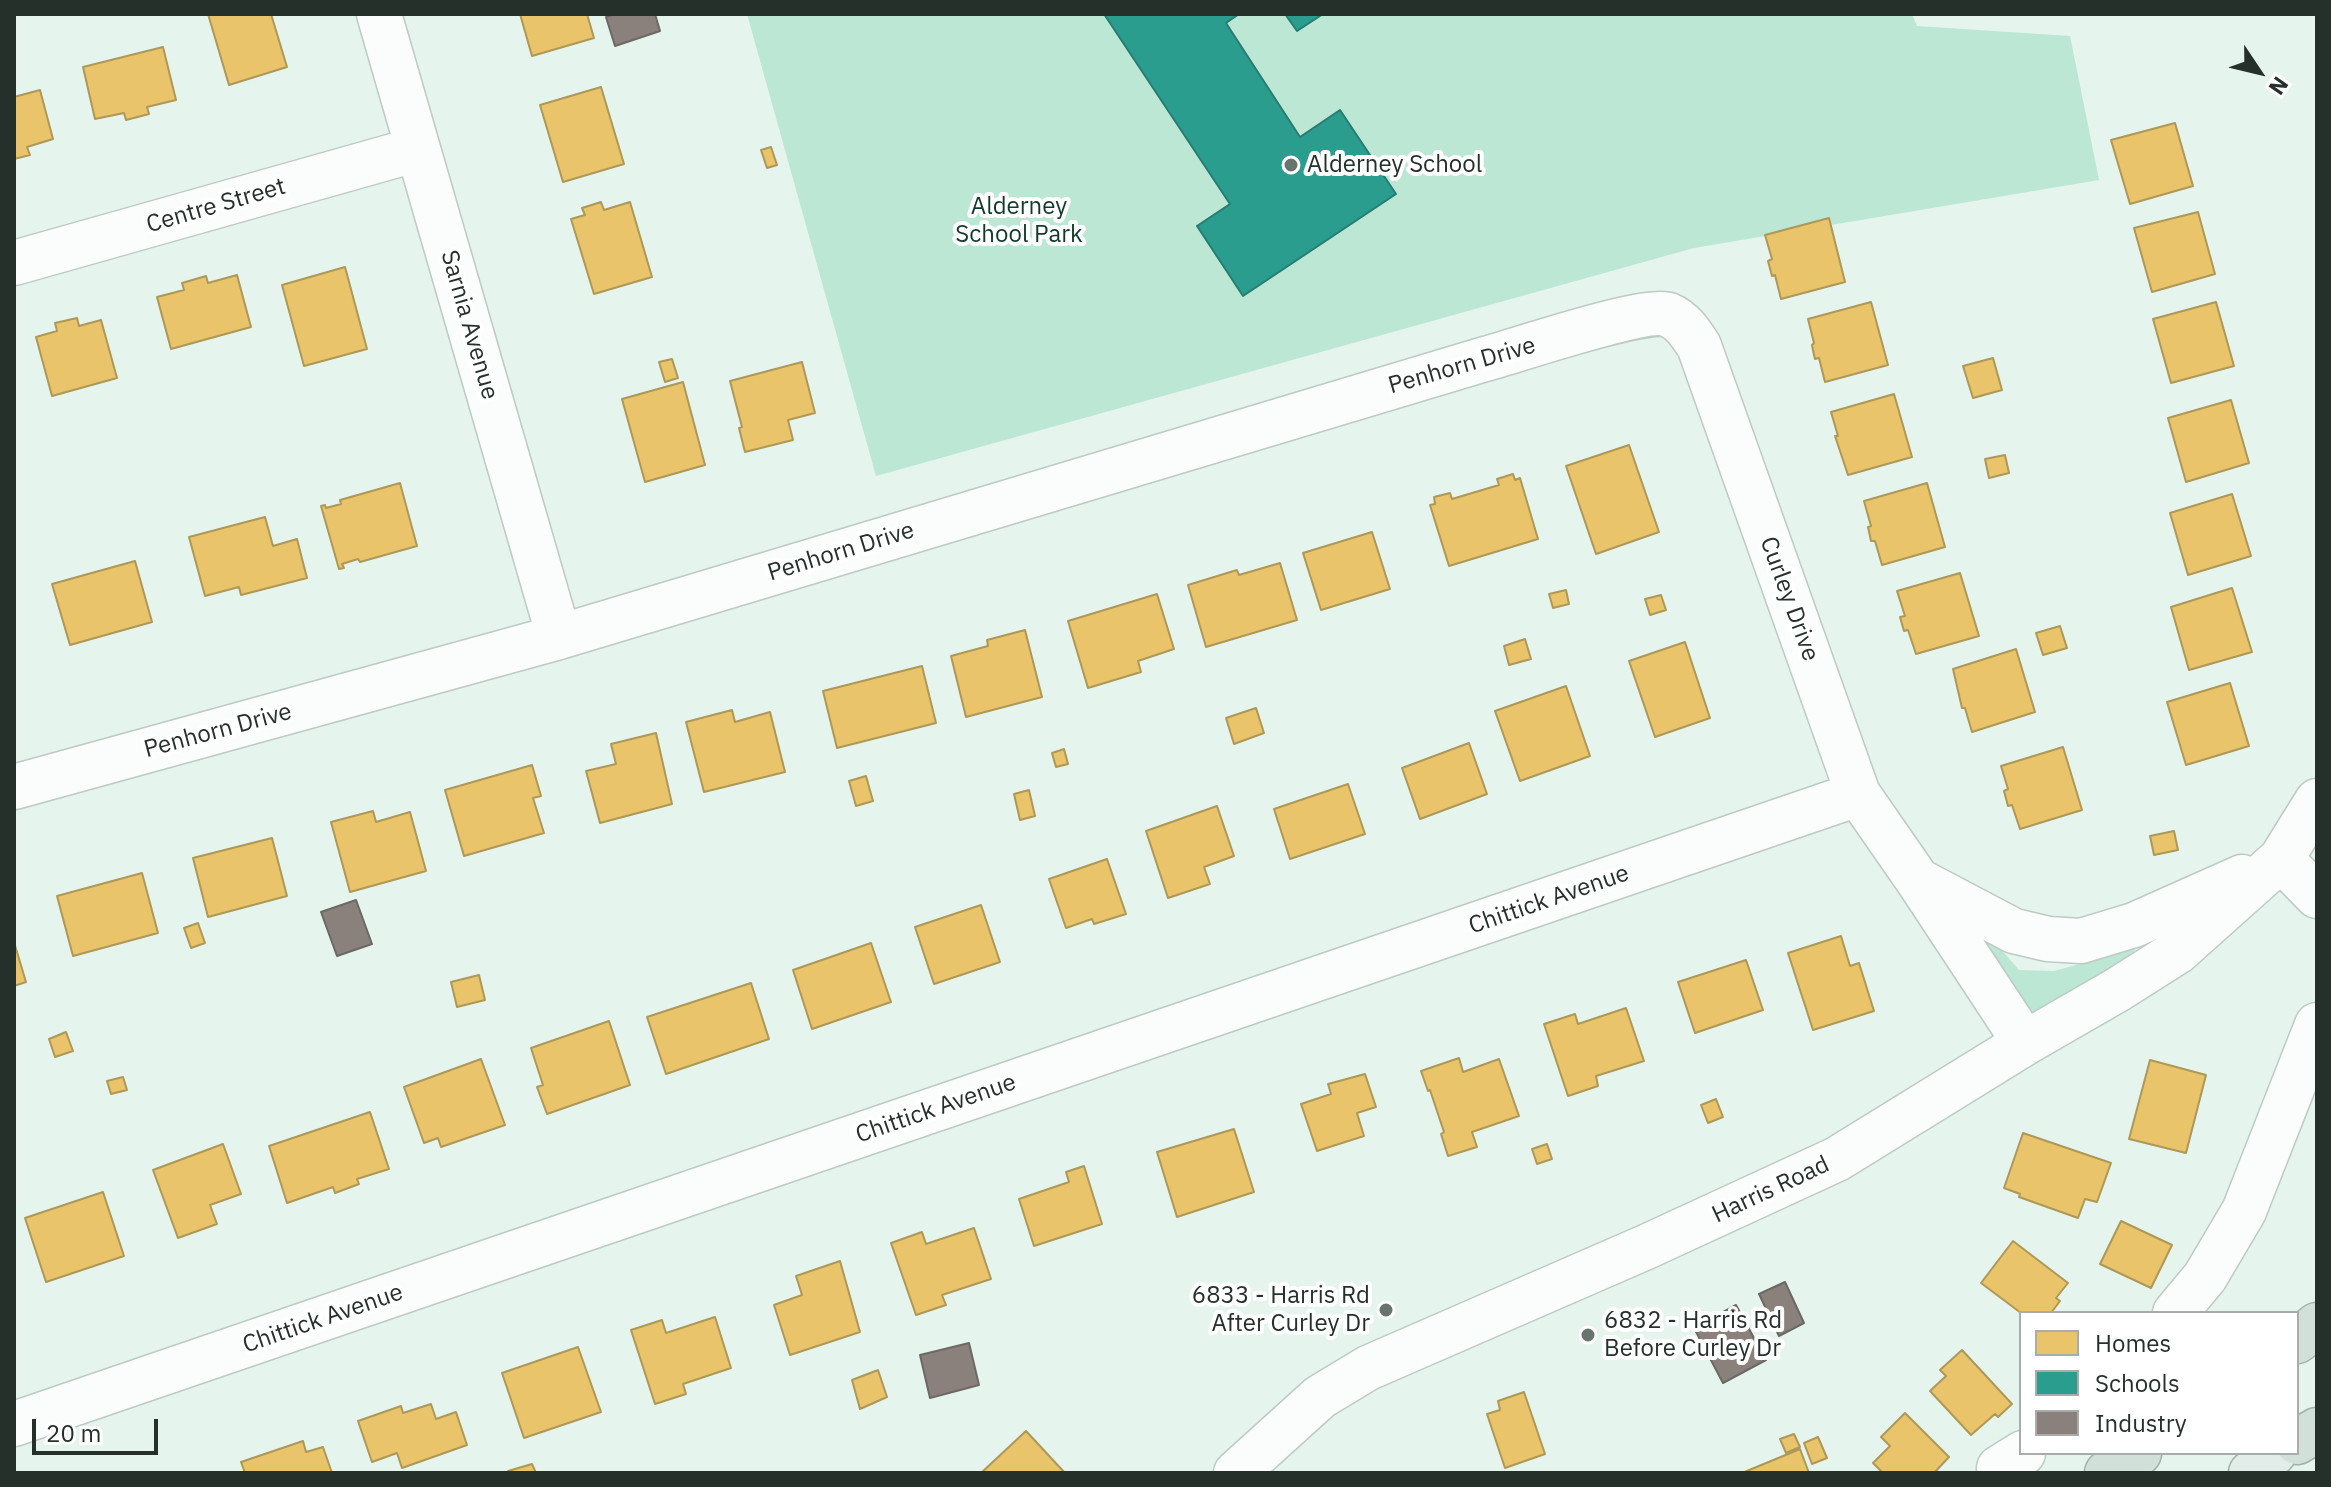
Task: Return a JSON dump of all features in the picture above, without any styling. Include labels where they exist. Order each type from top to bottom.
[{"type":"highway","points":[[2299,1339],[2317,1325]]},
{"type":"highway","points":[[2299,1439],[2317,1430]]},
{"type":"highway","points":[[2107,1473],[2136,1455]]},
{"type":"main road","points":[[2299,1428],[2317,1410]]},
{"type":"street","name":"Sarnia Avenue","points":[[379,14],[559,637]]},
{"type":"street","name":"Centre Street","points":[[14,263],[418,149]]},
{"type":"street","name":"Penhorn Drive","points":[[14,787],[559,637],[1485,359],[1636,317],[1667,314]]},
{"type":"street","name":"Curley Drive","points":[[1667,314],[1686,326],[1699,346],[1858,794],[2025,1043]]},
{"type":"street","name":"Chittick Avenue","points":[[14,1424],[1858,794]]},
{"type":"street","name":"Harris Road","points":[[1236,1473],[1320,1397],[1368,1368],[1646,1247],[1837,1159],[2117,990],[2177,952],[2281,859],[2317,801]]},
{"type":"street","name":"Curley Drive","points":[[1919,882],[2014,931],[2048,939],[2081,941],[2134,925],[2281,859]]},
{"type":"street","points":[[2281,859],[2317,896]]},
{"type":"street","points":[[2177,1311],[2205,1277],[2244,1211],[2317,1025]]},
{"type":"green space","name":"Alderney School Park","points":[[747,14],[1912,14],[1917,26],[2070,36],[2099,180],[1694,248],[876,476]]},
{"type":"green space","points":[[1977,938],[2000,948],[2019,970],[2054,971],[2135,949],[2125,970],[2039,1013],[2013,1007]]},
{"type":"building: Homes","points":[[208,14],[271,14],[287,67],[229,85]]},
{"type":"building: Homes","points":[[520,14],[587,14],[594,38],[532,56]]},
{"type":"building: Homes","points":[[163,47],[176,100],[147,107],[149,114],[126,120],[124,113],[95,119],[83,67]]},
{"type":"building: Homes","points":[[601,87],[624,164],[563,182],[540,105]]},
{"type":"building: Homes","points":[[40,90],[53,139],[27,147],[30,155],[14,159],[14,97]]},
{"type":"building: Homes","points":[[2175,123],[2193,186],[2130,204],[2111,140]]},
{"type":"building: Homes","points":[[771,147],[777,165],[767,168],[761,150]]},
{"type":"building: Homes","points":[[601,202],[604,210],[630,202],[652,277],[594,294],[571,219],[585,215],[582,208]]},
{"type":"building: Homes","points":[[2198,212],[2215,274],[2152,292],[2134,228]]},
{"type":"building: Homes","points":[[1829,218],[1845,282],[1781,299],[1768,261],[1772,259],[1765,235]]},
{"type":"building: Homes","points":[[345,267],[367,349],[304,366],[282,285]]},
{"type":"building: Homes","points":[[237,275],[251,327],[171,349],[157,297],[184,290],[182,283],[206,276],[208,283]]},
{"type":"building: Homes","points":[[1871,302],[1888,365],[1825,382],[1819,358],[1815,359],[1808,319]]},
{"type":"building: Homes","points":[[2216,302],[2234,366],[2171,383],[2153,319]]},
{"type":"building: Homes","points":[[77,318],[79,326],[101,320],[117,378],[52,396],[36,337],[57,331],[55,323]]},
{"type":"building: Homes","points":[[1993,358],[2002,390],[1973,398],[1963,366]]},
{"type":"building: Homes","points":[[672,359],[678,378],[665,382],[659,362]]},
{"type":"building: Homes","points":[[802,362],[815,413],[788,420],[793,440],[745,452],[730,381]]},
{"type":"building: Homes","points":[[683,382],[705,465],[645,482],[622,399]]},
{"type":"building: Homes","points":[[1894,394],[1912,457],[1848,475],[1831,412]]},
{"type":"building: Homes","points":[[2231,400],[2249,463],[2186,482],[2168,418]]},
{"type":"building: Homes","points":[[1629,445],[1659,532],[1596,554],[1566,466]]},
{"type":"building: Homes","points":[[2005,455],[2009,473],[1989,478],[1985,459]]},
{"type":"building: Homes","points":[[1513,474],[1515,480],[1520,478],[1538,539],[1449,566],[1430,505],[1435,504],[1434,497],[1450,493],[1452,499],[1499,485],[1497,479]]},
{"type":"building: Homes","points":[[400,483],[417,546],[360,562],[358,559],[342,564],[344,568],[339,569],[321,506],[325,505],[326,508],[341,504],[340,500]]},
{"type":"building: Homes","points":[[1927,483],[1945,547],[1882,565],[1875,541],[1871,541],[1868,527],[1871,526],[1864,501]]},
{"type":"building: Homes","points":[[2232,494],[2251,556],[2188,575],[2170,513]]},
{"type":"building: Homes","points":[[265,517],[273,546],[297,539],[307,578],[241,595],[239,587],[205,596],[189,537]]},
{"type":"building: Homes","points":[[1372,532],[1390,589],[1321,610],[1303,553]]},
{"type":"building: Homes","points":[[135,561],[152,622],[70,645],[52,584]]},
{"type":"building: Homes","points":[[1280,563],[1297,620],[1206,647],[1188,585],[1237,570],[1239,575]]},
{"type":"building: Homes","points":[[1960,573],[1979,636],[1916,654],[1908,630],[1904,631],[1900,617],[1905,616],[1897,591]]},
{"type":"building: Homes","points":[[2232,588],[2252,652],[2189,670],[2171,607]]},
{"type":"building: Homes","points":[[1566,590],[1569,604],[1553,608],[1549,594]]},
{"type":"building: Homes","points":[[1157,594],[1174,649],[1138,661],[1141,672],[1088,688],[1068,621]]},
{"type":"building: Homes","points":[[1661,595],[1666,610],[1650,615],[1645,599]]},
{"type":"building: Homes","points":[[2060,626],[2067,648],[2043,655],[2036,633]]},
{"type":"building: Homes","points":[[1025,630],[1042,697],[966,717],[951,656],[988,646],[987,640]]},
{"type":"building: Homes","points":[[1525,639],[1531,659],[1509,665],[1504,646]]},
{"type":"building: Homes","points":[[1685,642],[1710,718],[1655,737],[1629,661]]},
{"type":"building: Homes","points":[[2016,649],[2035,712],[1972,732],[1965,708],[1962,708],[1953,669]]},
{"type":"building: Homes","points":[[922,666],[936,723],[837,748],[823,691]]},
{"type":"building: Homes","points":[[2230,683],[2249,746],[2186,765],[2167,702]]},
{"type":"building: Homes","points":[[1566,686],[1590,756],[1520,781],[1495,711]]},
{"type":"building: Homes","points":[[1256,708],[1264,733],[1234,744],[1226,718]]},
{"type":"building: Homes","points":[[732,710],[735,722],[770,712],[785,772],[704,792],[686,722]]},
{"type":"building: Homes","points":[[656,733],[672,804],[600,823],[586,771],[616,764],[611,744]]},
{"type":"building: Homes","points":[[1469,743],[1487,794],[1420,819],[1402,768]]},
{"type":"building: Homes","points":[[2063,747],[2082,810],[2020,829],[2012,805],[2008,806],[2004,791],[2008,789],[2001,766]]},
{"type":"building: Homes","points":[[1064,749],[1068,764],[1056,767],[1052,753]]},
{"type":"building: Homes","points":[[532,765],[541,796],[533,798],[544,833],[464,856],[445,790]]},
{"type":"building: Homes","points":[[866,776],[873,801],[856,806],[849,781]]},
{"type":"building: Homes","points":[[1348,784],[1365,834],[1290,859],[1274,809]]},
{"type":"building: Homes","points":[[1029,790],[1035,816],[1020,820],[1014,794]]},
{"type":"building: Homes","points":[[1217,806],[1234,856],[1204,867],[1210,884],[1168,898],[1146,831]]},
{"type":"building: Homes","points":[[373,811],[376,822],[410,812],[426,871],[350,892],[331,822]]},
{"type":"building: Homes","points":[[2174,831],[2178,850],[2154,855],[2150,836]]},
{"type":"building: Homes","points":[[272,838],[287,896],[208,917],[193,858]]},
{"type":"building: Homes","points":[[1107,859],[1126,914],[1094,924],[1092,919],[1066,928],[1049,879]]},
{"type":"building: Homes","points":[[142,873],[158,933],[73,956],[57,896]]},
{"type":"building: Homes","points":[[981,905],[1000,962],[934,984],[915,927]]},
{"type":"building: Homes","points":[[198,923],[205,943],[191,948],[184,928]]},
{"type":"building: Homes","points":[[1841,936],[1850,966],[1859,963],[1874,1011],[1813,1030],[1788,953]]},
{"type":"building: Homes","points":[[14,942],[26,982],[14,986]]},
{"type":"building: Homes","points":[[871,943],[891,1002],[812,1029],[793,970]]},
{"type":"building: Homes","points":[[1746,960],[1763,1010],[1695,1033],[1678,982]]},
{"type":"building: Homes","points":[[479,975],[485,1000],[457,1007],[451,982]]},
{"type":"building: Homes","points":[[751,983],[769,1039],[666,1074],[647,1017]]},
{"type":"building: Homes","points":[[1626,1008],[1644,1061],[1596,1076],[1598,1086],[1568,1096],[1544,1024],[1575,1014],[1578,1024]]},
{"type":"building: Homes","points":[[609,1021],[630,1085],[547,1114],[537,1087],[543,1085],[531,1048]]},
{"type":"building: Homes","points":[[66,1032],[73,1051],[55,1057],[49,1039]]},
{"type":"building: Homes","points":[[1459,1058],[1463,1072],[1499,1059],[1519,1116],[1472,1132],[1477,1147],[1448,1156],[1441,1134],[1444,1132],[1421,1071]]},
{"type":"building: Homes","points":[[481,1059],[505,1125],[441,1147],[438,1138],[424,1143],[404,1087]]},
{"type":"building: Homes","points":[[2150,1060],[2206,1075],[2186,1153],[2129,1139]]},
{"type":"building: Homes","points":[[1365,1074],[1376,1107],[1357,1113],[1364,1136],[1317,1151],[1301,1104],[1331,1094],[1328,1084]]},
{"type":"building: Homes","points":[[123,1077],[127,1090],[111,1094],[107,1081]]},
{"type":"building: Homes","points":[[1716,1099],[1723,1117],[1708,1123],[1701,1105]]},
{"type":"building: Homes","points":[[370,1112],[389,1169],[357,1179],[359,1184],[335,1193],[333,1187],[287,1203],[269,1146]]},
{"type":"building: Homes","points":[[1234,1129],[1254,1192],[1177,1217],[1157,1152]]},
{"type":"building: Homes","points":[[2023,1133],[2111,1163],[2097,1202],[2085,1199],[2078,1218],[2019,1197],[2020,1194],[2004,1188]]},
{"type":"building: Homes","points":[[223,1144],[241,1194],[210,1205],[217,1224],[178,1238],[153,1170]]},
{"type":"building: Homes","points":[[1547,1144],[1552,1159],[1537,1164],[1532,1149]]},
{"type":"building: Homes","points":[[1084,1166],[1102,1224],[1034,1246],[1019,1199],[1069,1182],[1066,1172]]},
{"type":"building: Homes","points":[[103,1192],[124,1256],[46,1282],[25,1218]]},
{"type":"building: Homes","points":[[2121,1221],[2172,1245],[2151,1288],[2100,1264]]},
{"type":"building: Homes","points":[[974,1228],[991,1279],[942,1295],[946,1305],[916,1315],[891,1243],[922,1232],[926,1244]]},
{"type":"building: Homes","points":[[2013,1241],[2068,1283],[2056,1298],[2060,1301],[2052,1311],[2019,1312],[1981,1283]]},
{"type":"building: Homes","points":[[840,1261],[860,1332],[790,1355],[774,1305],[802,1295],[796,1276]]},
{"type":"building: Homes","points":[[715,1317],[731,1368],[683,1384],[686,1394],[655,1404],[631,1330],[662,1320],[666,1333]]},
{"type":"building: Homes","points":[[578,1347],[601,1412],[524,1438],[502,1373]]},
{"type":"building: Homes","points":[[1962,1350],[2012,1404],[1971,1435],[1930,1391],[1946,1376],[1940,1370]]},
{"type":"building: Homes","points":[[878,1370],[887,1397],[860,1409],[852,1380]]},
{"type":"building: Homes","points":[[1524,1392],[1545,1454],[1505,1468],[1487,1414],[1500,1410],[1498,1401]]},
{"type":"building: Homes","points":[[431,1404],[436,1419],[456,1412],[467,1445],[402,1468],[397,1453],[372,1462],[358,1421],[401,1406],[403,1413]]},
{"type":"building: Homes","points":[[1905,1413],[1949,1457],[1934,1473],[1883,1473],[1873,1463],[1890,1446],[1881,1437]]},
{"type":"building: Homes","points":[[1026,1431],[1065,1473],[981,1473]]},
{"type":"building: Homes","points":[[1794,1434],[1800,1447],[1786,1453],[1780,1439]]},
{"type":"building: Homes","points":[[1818,1437],[1827,1458],[1812,1464],[1804,1443]]},
{"type":"building: Homes","points":[[303,1441],[306,1452],[323,1447],[332,1473],[245,1473],[241,1462]]},
{"type":"building: Homes","points":[[1800,1449],[1809,1473],[1742,1473]]},
{"type":"building: Homes","points":[[532,1464],[536,1473],[508,1473],[508,1471]]},
{"type":"building: Schools","name":"Alderney School","points":[[1104,14],[1239,14],[1226,23],[1300,137],[1340,110],[1396,194],[1243,296],[1197,226],[1230,204]]},
{"type":"building: Schools","points":[[1285,14],[1323,14],[1297,31]]},
{"type":"building: Industry","points":[[615,14],[655,14],[660,31],[615,46],[606,17]]},
{"type":"building: Industry","points":[[356,900],[372,944],[337,956],[321,912]]},
{"type":"building: Industry","points":[[1785,1282],[1804,1323],[1779,1336],[1759,1294]]},
{"type":"building: Industry","points":[[1736,1305],[1766,1360],[1723,1383],[1694,1328]]},
{"type":"building: Industry","points":[[969,1343],[979,1385],[930,1398],[920,1355]]},
{"type":"place","name":"Alderney School","points":[[1291,165]]},
{"type":"place","name":"6833 - Harris Rd After Curley Dr","points":[[1386,1310]]},
{"type":"place","name":"6832 - Harris Rd Before Curley Dr","points":[[1588,1335]]}]
